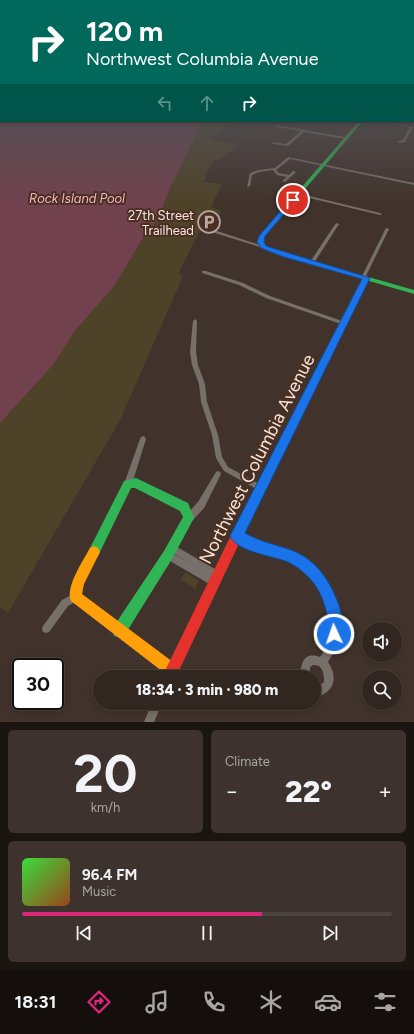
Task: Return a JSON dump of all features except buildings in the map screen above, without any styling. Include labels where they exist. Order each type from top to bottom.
[{"type":"street","points":[[273,143],[288,145],[297,137]]},
{"type":"street","points":[[337,137],[345,138]]},
{"type":"street","points":[[399,142],[404,141],[406,137]]},
{"type":"street","points":[[264,247],[260,242],[262,236],[345,138]]},
{"type":"street","points":[[248,186],[253,172],[274,170],[289,158],[414,184]]},
{"type":"street","points":[[274,170],[278,174],[289,176]]},
{"type":"street","points":[[284,181],[294,172]]},
{"type":"street","points":[[298,194],[380,214]]},
{"type":"street","points":[[212,212],[215,215],[205,228],[414,292]]},
{"type":"street","points":[[312,262],[337,224]]},
{"type":"street","name":"Northwest Columbia Avenue","points":[[172,670],[260,488],[324,363],[388,229]]},
{"type":"street","points":[[204,272],[241,284],[268,297],[343,323]]},
{"type":"street","points":[[195,321],[192,352],[202,384],[204,402],[215,435],[219,458],[226,470],[260,488]]},
{"type":"street","points":[[46,629],[65,603],[75,597],[78,583],[128,484],[144,439]]},
{"type":"street","points":[[119,631],[170,551],[189,518],[201,506],[218,474]]},
{"type":"street","points":[[128,484],[136,483],[184,507],[189,518]]},
{"type":"street","points":[[237,536],[257,547],[290,556],[306,565],[318,577],[326,590],[332,606],[335,626],[334,643],[322,662]]},
{"type":"street","points":[[170,551],[216,578]]},
{"type":"street","points":[[75,597],[119,631],[165,670]]},
{"type":"street","points":[[304,670],[308,662],[315,659],[322,662],[328,671],[329,682],[321,690]]},
{"type":"street","points":[[149,722],[155,710]]},
{"type":"shaded area","points":[[195,137],[212,137],[209,139],[239,145],[219,160],[215,159],[205,174],[207,175],[203,182],[222,184],[211,207],[221,210],[220,216],[205,231],[200,230],[178,274],[183,276],[120,420],[8,613],[0,607],[0,423],[53,365],[74,332],[115,285],[143,238],[159,218],[167,195]]},
{"type":"shaded area","points":[[185,572],[199,581],[195,589],[181,580]]},
{"type":"water","name":"Rock Island Pool","points":[[0,137],[195,137],[167,195],[159,218],[143,238],[115,285],[74,332],[53,365],[0,423]]},
{"type":"traffic: fast","points":[[347,137],[262,236],[261,242],[264,247],[275,252],[414,292]]},
{"type":"traffic: fast","points":[[94,552],[128,484],[136,483],[184,507],[189,518],[168,555],[119,631]]},
{"type":"traffic: slow","points":[[237,535],[366,278]]},
{"type":"traffic: slow","points":[[94,552],[78,583],[75,597],[172,670]]},
{"type":"traffic: jam","points":[[172,670],[237,535]]},
{"type":"place","name":"27th Street Trailhead","points":[[209,222]]},
{"type":"route","points":[[293,200],[262,236],[260,242],[261,244],[269,250],[366,278],[237,536],[257,547],[290,556],[306,565],[318,577],[326,590],[332,606],[335,626],[334,634]]}]
